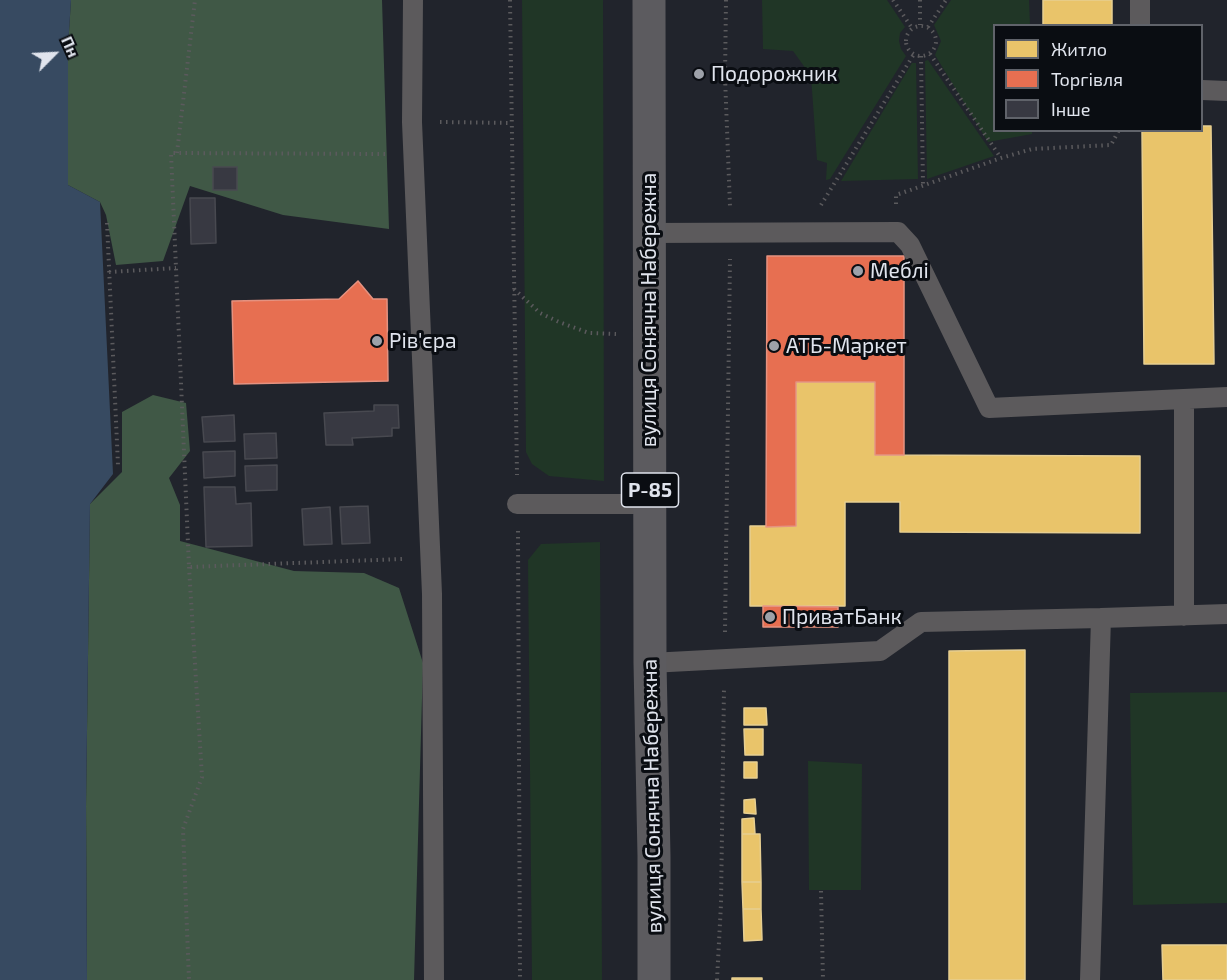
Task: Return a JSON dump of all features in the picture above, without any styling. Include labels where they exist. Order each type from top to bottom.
[{"type":"main road","name":"вулиця Сонячна Набережна","points":[[649,0],[650,663],[654,980]]},
{"type":"lane","points":[[413,0],[413,154],[431,557],[434,980]]},
{"type":"lane","points":[[1140,0],[1140,24]]},
{"type":"lane","points":[[1203,90],[1227,91]]},
{"type":"lane","points":[[649,233],[898,232],[909,245],[989,408],[1227,397]]},
{"type":"lane","points":[[1184,399],[1184,616]]},
{"type":"lane","points":[[518,504],[650,504]]},
{"type":"lane","points":[[650,663],[880,651],[921,622],[1227,614]]},
{"type":"lane","points":[[1090,980],[1101,618]]},
{"type":"path","points":[[177,153],[195,0]]},
{"type":"path","points":[[717,980],[721,904],[731,233],[725,77],[726,0]]},
{"type":"path","points":[[893,0],[912,28]]},
{"type":"path","points":[[920,0],[920,25]]},
{"type":"path","points":[[928,27],[946,0]]},
{"type":"path","points":[[920,25],[928,27],[937,41],[930,54],[921,56],[914,54],[908,48],[906,38],[912,28],[920,25]]},
{"type":"path","points":[[805,231],[914,54]]},
{"type":"path","points":[[930,54],[1001,158]]},
{"type":"path","points":[[921,56],[923,185]]},
{"type":"path","points":[[412,122],[512,123]]},
{"type":"path","points":[[898,232],[896,195],[1032,149],[1111,145],[1118,132]]},
{"type":"path","points":[[189,980],[183,829],[202,777],[189,567],[171,153],[413,154]]},
{"type":"path","points":[[107,223],[118,465]]},
{"type":"path","points":[[109,272],[176,268]]},
{"type":"path","points":[[514,289],[540,313],[559,322],[588,333],[611,334]]},
{"type":"path","points":[[189,567],[431,557]]},
{"type":"path","points":[[821,891],[823,980]]},
{"type":"green space","points":[[71,0],[382,0],[389,229],[283,215],[190,186],[163,261],[116,265],[106,215],[100,202],[68,185],[68,47]]},
{"type":"green space","points":[[522,0],[603,0],[604,481],[549,476],[532,464],[526,452]]},
{"type":"green space","points":[[762,0],[887,0],[905,27],[900,33],[899,41],[906,56],[830,179],[826,180],[827,163],[817,160],[811,76],[793,51],[763,49]]},
{"type":"green space","points":[[951,0],[1029,0],[1030,24],[993,24],[993,132],[1032,132],[1032,134],[988,142],[935,55],[941,41],[934,25]]},
{"type":"green space","points":[[928,60],[994,156],[927,179],[925,61]]},
{"type":"green space","points":[[912,63],[916,63],[918,179],[841,181]]},
{"type":"green space","points":[[153,395],[186,403],[190,451],[169,478],[180,505],[180,541],[294,571],[364,573],[399,588],[423,663],[414,980],[87,980],[86,806],[90,504],[122,472],[122,412]]},
{"type":"green space","points":[[600,542],[602,980],[532,980],[528,560],[541,544]]},
{"type":"green space","points":[[1227,692],[1227,903],[1133,905],[1130,693]]},
{"type":"green space","points":[[808,761],[862,764],[861,890],[809,890]]},
{"type":"water","points":[[0,0],[71,0],[68,47],[68,185],[100,202],[113,474],[90,504],[86,806],[87,980],[0,980]]},
{"type":"building: Житло","points":[[1043,0],[1112,0],[1112,24],[1043,24]]},
{"type":"building: Житло","points":[[1203,126],[1211,126],[1214,364],[1144,364],[1142,132],[1203,132]]},
{"type":"building: Житло","points":[[796,382],[875,382],[875,455],[1140,456],[1140,533],[900,532],[900,502],[845,502],[845,606],[750,606],[750,526],[796,526]]},
{"type":"building: Житло","points":[[1025,650],[1025,980],[949,980],[949,651]]},
{"type":"building: Житло","points":[[744,708],[766,708],[767,725],[744,725]]},
{"type":"building: Житло","points":[[744,729],[763,729],[763,755],[745,755]]},
{"type":"building: Житло","points":[[744,762],[757,762],[757,778],[744,778]]},
{"type":"building: Житло","points":[[755,799],[756,814],[744,813],[744,800]]},
{"type":"building: Житло","points":[[754,818],[755,834],[742,834],[742,819]]},
{"type":"building: Житло","points":[[742,834],[760,834],[761,882],[742,882]]},
{"type":"building: Житло","points":[[742,882],[761,882],[761,909],[743,909]]},
{"type":"building: Житло","points":[[743,909],[761,909],[762,940],[744,941]]},
{"type":"building: Житло","points":[[1162,945],[1227,945],[1227,980],[1163,980]]},
{"type":"building: Житло","points":[[732,978],[762,978],[762,980],[732,980]]},
{"type":"building: Торгівля","points":[[767,256],[904,256],[904,455],[875,455],[875,382],[796,382],[796,526],[766,527]]},
{"type":"building: Торгівля","points":[[358,281],[373,299],[387,299],[388,381],[234,384],[232,301],[339,299]]},
{"type":"building: Торгівля","points":[[763,606],[838,607],[838,627],[763,627]]},
{"type":"building: Інше","points":[[213,167],[237,167],[237,190],[213,190]]},
{"type":"building: Інше","points":[[190,198],[215,198],[216,243],[191,244]]},
{"type":"building: Інше","points":[[374,405],[398,405],[399,428],[392,428],[392,436],[352,438],[353,445],[326,445],[324,413],[374,411]]},
{"type":"building: Інше","points":[[234,415],[235,441],[204,442],[202,417]]},
{"type":"building: Інше","points":[[276,433],[277,458],[245,459],[244,434]]},
{"type":"building: Інше","points":[[235,451],[235,476],[204,478],[203,452]]},
{"type":"building: Інше","points":[[277,465],[277,490],[246,491],[245,466]]},
{"type":"building: Інше","points":[[204,487],[235,487],[236,504],[251,503],[252,546],[206,547]]},
{"type":"building: Інше","points":[[368,506],[370,543],[342,544],[340,507]]},
{"type":"building: Інше","points":[[330,507],[332,544],[304,545],[302,509]]},
{"type":"place","name":"Подорожник","points":[[699,74]]},
{"type":"place","name":"Меблі","points":[[858,271]]},
{"type":"place","name":"Рів'єра","points":[[377,341]]},
{"type":"place","name":"АТБ-Маркет","points":[[774,346]]},
{"type":"place","name":"ПриватБанк","points":[[770,617]]}]
